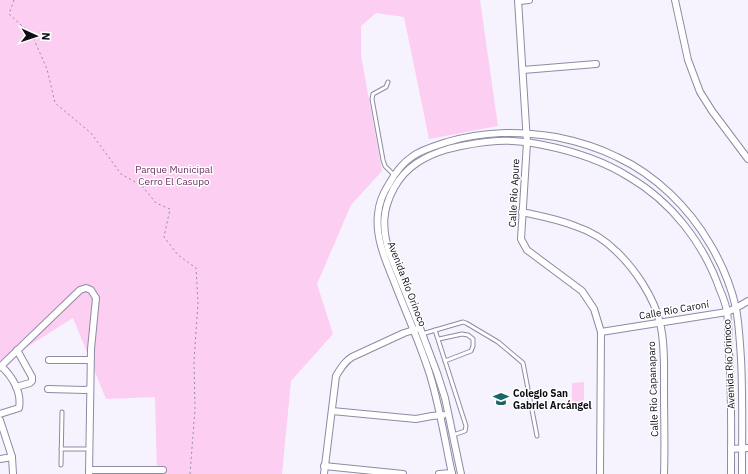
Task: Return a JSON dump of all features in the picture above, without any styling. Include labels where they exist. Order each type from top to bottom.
[{"type":"street","points":[[519,0],[529,0]]},
{"type":"street","name":"Calle Río Apure","points":[[519,0],[527,134],[521,239],[527,250],[582,291],[594,308],[602,332],[600,474]]},
{"type":"street","points":[[676,0],[688,60],[700,92],[712,111],[748,159]]},
{"type":"street","points":[[523,70],[596,64]]},
{"type":"street","name":"Avenida Río Orinoco","points":[[461,474],[445,398],[421,331],[378,229],[378,214],[383,194],[394,175],[406,161],[414,155],[437,145],[452,141],[479,135],[500,133],[557,137],[578,142],[617,157],[655,180],[679,202],[698,226],[712,246],[725,274],[736,308],[742,376],[745,448],[742,474]]},
{"type":"street","name":"Avenida Río Orinoco","points":[[452,473],[441,416],[430,374],[382,251],[384,217],[387,202],[397,181],[410,167],[422,159],[463,145],[498,141],[527,142],[556,148],[581,154],[605,164],[630,177],[646,188],[675,215],[689,232],[703,253],[715,276],[727,312],[731,399],[731,474]]},
{"type":"street","points":[[423,151],[426,157]]},
{"type":"street","name":"Calle Río Capanaparo","points":[[522,212],[556,219],[589,232],[604,241],[616,251],[640,280],[656,310],[660,323],[664,368],[664,474]]},
{"type":"street","points":[[0,414],[19,408],[20,403],[16,387],[11,377],[0,367],[80,290],[86,288],[91,290],[96,298],[90,360],[89,472],[163,470]]},
{"type":"street","name":"Calle Río Caroní","points":[[602,332],[727,312],[748,301]]},
{"type":"street","points":[[324,474],[336,376],[341,367],[352,357],[404,333],[414,330],[421,331]]},
{"type":"street","points":[[16,387],[32,381],[32,377],[17,350]]},
{"type":"street","points":[[49,360],[90,360]]},
{"type":"street","points":[[48,389],[90,389]]},
{"type":"street","points":[[332,411],[416,419],[441,416],[448,413]]},
{"type":"street","points":[[0,420],[12,457],[13,474]]},
{"type":"street","points":[[731,449],[745,448]]},
{"type":"street","points":[[0,459],[12,457]]},
{"type":"street","points":[[324,466],[404,474]]},
{"type":"street","points":[[439,474],[452,473]]},
{"type":"lane","points":[[388,82],[386,87],[373,94],[372,99],[383,160],[394,175]]},
{"type":"lane","points":[[421,331],[435,330],[461,322],[466,323],[498,342],[523,362],[537,436]]},
{"type":"lane","points":[[435,330],[466,426],[465,431],[453,435]]},
{"type":"lane","points":[[439,339],[462,334],[468,335],[473,339],[471,351],[445,361]]},
{"type":"lane","points":[[61,466],[62,412]]},
{"type":"lane","points":[[61,449],[89,449]]},
{"type":"path","points":[[14,0],[9,14],[32,35],[47,69],[55,103],[91,133],[121,174],[142,186],[156,203],[170,209],[164,237],[178,255],[196,268],[198,303],[194,361],[196,410],[190,474]]},
{"type":"green space","name":"Parque Municipal Cerro El Casupo","points":[[0,0],[480,0],[498,126],[429,139],[404,17],[376,13],[361,26],[361,55],[382,171],[351,205],[317,284],[333,334],[291,381],[282,474],[157,474],[155,397],[106,399],[73,318],[5,361],[0,361]]},
{"type":"green space","points":[[584,382],[584,410],[572,410],[572,383]]},
{"type":"place","name":"Colegio San Gabriel Arcángel","points":[[501,399]]}]
